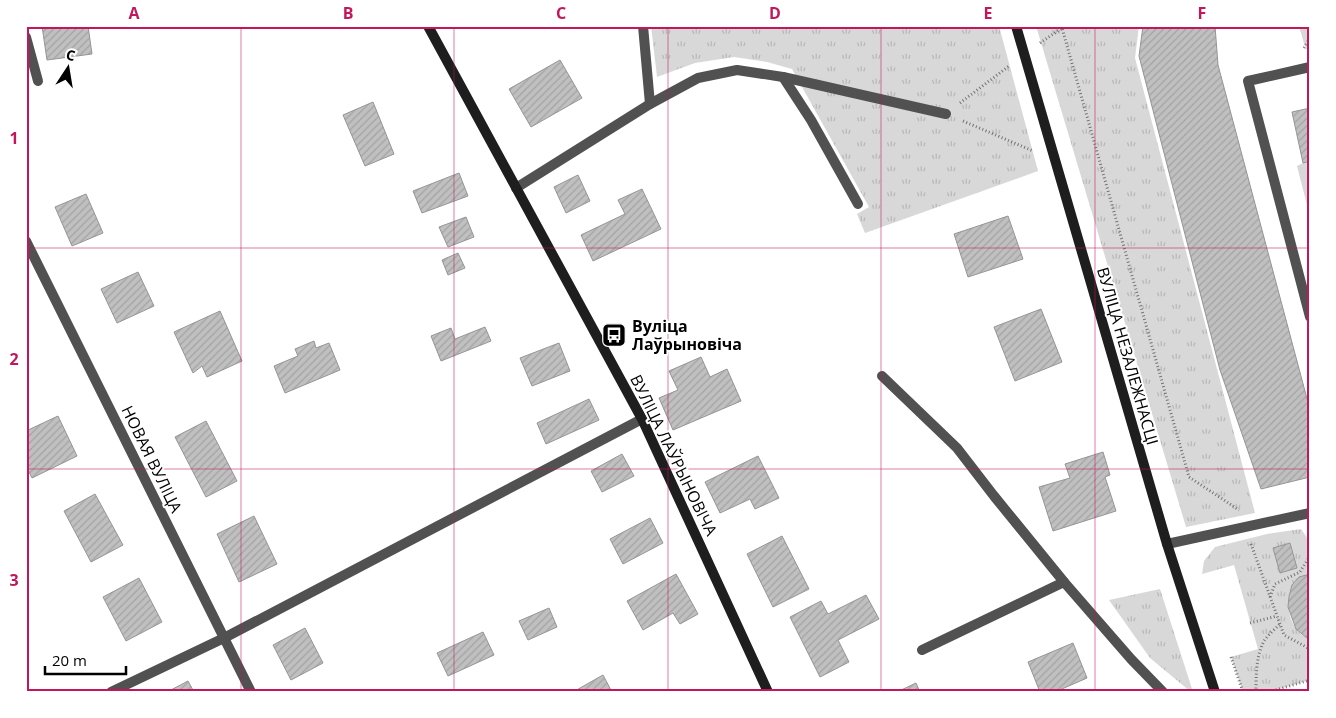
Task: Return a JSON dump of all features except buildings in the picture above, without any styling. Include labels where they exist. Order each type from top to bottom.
[{"type":"main road","name":"ВУЛІЦА ЛАЎРЫНОВІЧА","points":[[428,26],[642,419],[768,692]]},
{"type":"main road","name":"ВУЛІЦА НЕЗАЛЕЖНАСЦІ","points":[[1016,26],[1168,544],[1215,692]]},
{"type":"street","points":[[643,26],[650,104]]},
{"type":"street","points":[[26,37],[38,80]]},
{"type":"street","points":[[1310,67],[1248,81],[1310,317]]},
{"type":"street","points":[[516,188],[650,104],[698,78],[737,70],[783,77],[946,114]]},
{"type":"street","points":[[783,77],[811,120],[858,204]]},
{"type":"street","name":"НОВАЯ ВУЛІЦА","points":[[26,241],[251,692]]},
{"type":"street","points":[[882,376],[957,448],[1064,582],[1131,659],[1163,692]]},
{"type":"street","points":[[111,692],[224,638],[642,419]]},
{"type":"street","points":[[1168,544],[1310,513]]},
{"type":"street","points":[[922,650],[1064,582]]},
{"type":"path","points":[[1055,160],[946,114],[1062,27],[1189,477],[1240,510],[1284,635],[1310,649]]},
{"type":"path","points":[[1270,598],[1275,584],[1300,572],[1310,556]]},
{"type":"path","points":[[1250,622],[1277,616]]},
{"type":"path","points":[[1256,692],[1256,674],[1264,640],[1280,624]]},
{"type":"path","points":[[1231,657],[1243,692]]},
{"type":"path","points":[[1269,692],[1310,680]]},
{"type":"green space","points":[[651,26],[999,26],[1038,171],[865,233],[857,214],[869,207],[792,69],[767,62],[734,57],[695,63],[657,77]]},
{"type":"green space","points":[[1036,26],[1139,26],[1135,58],[1255,513],[1186,527]]},
{"type":"green space","points":[[1299,26],[1310,26],[1310,53],[1305,47]]},
{"type":"green space","points":[[1310,161],[1310,204],[1307,205],[1297,166]]},
{"type":"green space","points":[[1301,529],[1310,542],[1310,574],[1296,580],[1289,594],[1288,601],[1291,620],[1294,626],[1300,633],[1310,639],[1310,680],[1269,692],[1243,692],[1231,657],[1258,649],[1234,565],[1202,574],[1204,561],[1215,547],[1267,534]]},
{"type":"green space","points":[[1160,589],[1193,692],[1150,658],[1109,600]]},
{"type":"place","name":"Вуліца Лаўрыновіча","points":[[614,335]]}]
